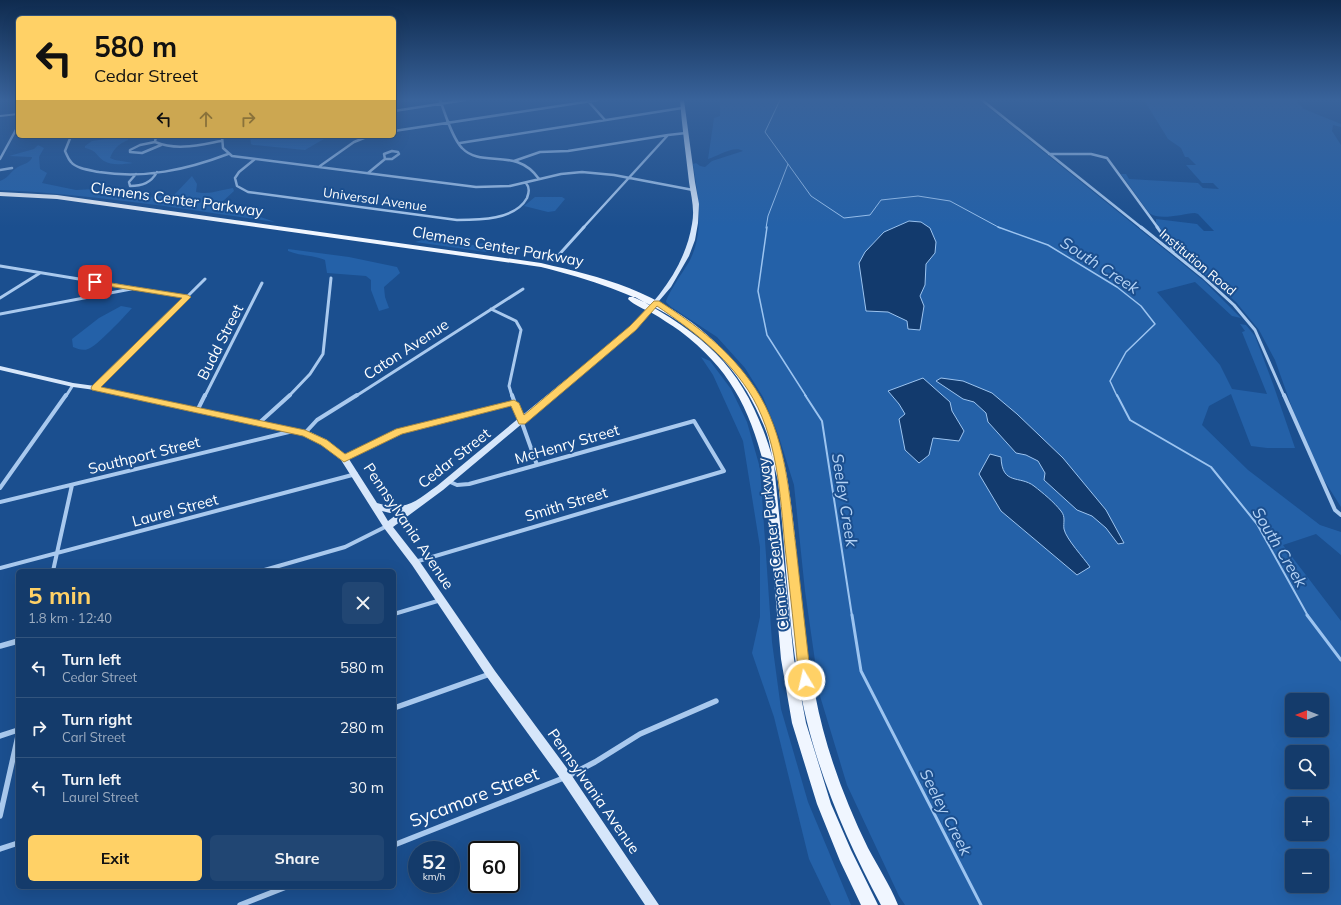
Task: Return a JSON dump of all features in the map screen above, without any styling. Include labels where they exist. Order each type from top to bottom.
[{"type":"main road","name":"Cedar Street","points":[[387,526],[448,481],[522,421],[633,328],[654,306],[680,270],[693,237],[696,204],[687,142]]},
{"type":"main road","name":"Clemens Center Parkway","points":[[0,194],[57,197],[541,265],[595,278],[690,325],[725,354],[751,389],[766,417],[781,469],[803,666],[814,722],[846,817],[862,853],[890,905]]},
{"type":"main road","name":"Clemens Center Parkway","points":[[0,197],[49,200],[530,268],[560,274],[604,287],[654,306],[693,337],[733,378],[749,405],[761,433],[769,465],[788,668],[799,724],[812,772],[824,804],[855,876],[870,905]]},
{"type":"main road","name":"Pennsylvania Avenue","points":[[0,368],[73,385],[95,388],[197,411],[294,430],[305,433],[324,442],[344,458],[356,474],[387,526],[415,562],[491,674],[566,777],[653,905]]},
{"type":"main road","points":[[374,504],[390,510],[414,506]]},
{"type":"street","points":[[0,159],[9,142]]},
{"type":"street","points":[[69,142],[65,151],[69,159],[76,165],[103,173],[136,174],[157,172],[199,164],[228,154],[255,159],[485,187],[498,187],[526,183],[565,173],[586,172],[693,190]]},
{"type":"street","points":[[154,142],[135,147],[130,150],[130,152],[136,154],[161,145]]},
{"type":"street","points":[[155,142],[161,145],[184,146],[212,142]]},
{"type":"street","points":[[221,142],[222,146],[228,154]]},
{"type":"street","points":[[320,166],[354,142]]},
{"type":"street","points":[[465,142],[460,143],[462,148],[475,154],[514,161],[530,168],[536,173],[539,179]]},
{"type":"street","points":[[514,161],[522,157],[553,150],[568,151],[623,142]]},
{"type":"street","points":[[556,258],[661,142]]},
{"type":"street","name":"Institution Road","points":[[1034,142],[1211,284],[1234,305],[1255,330],[1332,503],[1341,515]]},
{"type":"street","points":[[368,173],[385,159],[396,157],[399,154],[398,152],[392,151],[384,154],[385,159]]},
{"type":"street","points":[[1048,154],[1091,154],[1107,158],[1177,256]]},
{"type":"street","name":"Universal Avenue","points":[[255,159],[239,172],[235,178],[237,186],[248,192],[457,220],[487,219],[509,212],[520,206],[527,198],[529,190],[526,183]]},
{"type":"street","points":[[0,170],[12,168]]},
{"type":"street","points":[[136,174],[129,182],[130,186],[140,186],[150,182],[157,172]]},
{"type":"street","points":[[0,266],[188,297]]},
{"type":"street","points":[[0,298],[40,273]]},
{"type":"street","points":[[259,423],[308,376],[317,365],[323,354],[331,278]]},
{"type":"street","points":[[95,388],[205,279]]},
{"type":"street","name":"Budd Street","points":[[197,411],[262,283]]},
{"type":"street","points":[[0,314],[135,289]]},
{"type":"street","name":"Caton Avenue","points":[[305,433],[317,420],[523,289]]},
{"type":"street","points":[[491,309],[516,321],[521,330],[509,386],[537,465]]},
{"type":"street","points":[[0,488],[73,385]]},
{"type":"street","points":[[344,458],[399,431],[514,403]]},
{"type":"street","name":"McHenry Street","points":[[448,481],[457,485],[469,484],[694,421],[724,471]]},
{"type":"street","name":"Southport Street","points":[[0,502],[294,430]]},
{"type":"street","name":"Smith Street","points":[[415,562],[724,471]]},
{"type":"street","name":"Laurel Street","points":[[0,568],[356,474]]},
{"type":"street","points":[[53,569],[72,485]]},
{"type":"street","name":"Cedar Street","points":[[268,569],[344,547],[387,526]]},
{"type":"street","points":[[396,613],[440,600]]},
{"type":"street","points":[[0,646],[16,642]]},
{"type":"street","points":[[396,707],[491,674]]},
{"type":"street","name":"Sycamore Street","points":[[396,844],[566,777],[595,762],[640,734],[716,701]]},
{"type":"street","points":[[0,736],[16,731]]},
{"type":"street","points":[[0,816],[16,745]]},
{"type":"street","points":[[0,849],[16,844]]},
{"type":"street","points":[[240,905],[281,889]]},
{"type":"shaded area","points":[[90,142],[124,142],[117,147],[110,158],[133,163],[107,163],[94,152],[85,148],[85,146]]},
{"type":"shaded area","points":[[251,142],[318,142],[305,150],[251,144]]},
{"type":"shaded area","points":[[710,142],[1032,142],[1204,281],[1241,318],[1232,316],[1195,282],[1157,292],[1220,365],[1232,389],[1267,394],[1242,332],[1245,331],[1240,324],[1246,325],[1255,336],[1295,448],[1267,448],[1251,446],[1231,394],[1209,406],[1202,425],[1248,470],[1320,525],[1341,532],[1341,555],[1316,534],[1283,545],[1341,621],[1341,905],[905,905],[899,896],[847,785],[820,696],[805,591],[794,485],[778,434],[763,397],[745,368],[717,337],[671,307],[666,302],[672,288],[689,262],[697,239],[699,214],[693,164],[696,163],[705,167],[712,161],[743,151],[735,149],[708,159]]},
{"type":"shaded area","points":[[1173,142],[1339,142],[1341,145],[1341,507],[1310,458],[1275,360],[1259,330],[1236,302],[1174,248],[1156,223],[1156,219],[1197,224],[1204,231],[1214,231],[1198,214],[1195,213],[1159,217],[1149,213],[1121,174],[1126,174],[1129,179],[1198,183],[1203,188],[1219,189],[1213,183],[1202,183],[1186,165],[1196,165],[1188,157],[1185,157],[1181,148]]},
{"type":"shaded area","points":[[38,145],[44,148],[39,157],[40,169],[47,173],[42,183],[76,190],[95,189],[104,196],[147,198],[175,194],[192,176],[197,184],[196,192],[210,193],[233,188],[234,191],[222,202],[275,222],[103,198],[0,190],[0,181],[7,177],[17,167],[28,162],[32,158],[9,156],[34,149]]},
{"type":"shaded area","points":[[535,197],[562,197],[565,199],[555,211],[548,212],[524,206]]},
{"type":"shaded area","points":[[909,221],[921,222],[930,228],[936,242],[935,253],[926,264],[925,285],[920,296],[924,306],[920,330],[908,329],[907,321],[888,312],[866,311],[859,263],[865,252],[884,232]]},
{"type":"shaded area","points":[[426,239],[474,245],[488,242],[490,248],[486,252],[415,242]]},
{"type":"shaded area","points":[[288,249],[349,257],[397,267],[400,273],[384,287],[385,297],[389,308],[379,311],[371,290],[371,280],[366,276],[327,273],[325,260],[293,253],[288,251]]},
{"type":"shaded area","points":[[121,306],[132,308],[97,343],[86,350],[80,350],[73,347],[72,339],[99,318]]},
{"type":"shaded area","points":[[701,357],[710,361],[731,389],[747,422],[760,468],[772,642],[781,709],[808,802],[851,905],[831,905],[809,859],[774,717],[752,653],[760,617],[760,547],[743,441],[713,375]]},
{"type":"shaded area","points":[[923,378],[950,402],[952,411],[964,431],[959,441],[933,438],[929,455],[919,463],[905,450],[899,419],[905,414],[888,391]]},
{"type":"shaded area","points":[[941,378],[963,381],[992,393],[1017,414],[1063,458],[1106,510],[1124,543],[1118,544],[1106,528],[1092,516],[1077,510],[1044,480],[1045,473],[1038,461],[1026,455],[1016,453],[988,422],[986,413],[974,402],[963,399],[936,381]]},
{"type":"shaded area","points":[[990,454],[1001,457],[1002,466],[1008,476],[1034,486],[1063,513],[1065,533],[1090,567],[1077,575],[1001,511],[979,474]]},
{"type":"waterway","name":"Seeley Creek","points":[[772,142],[788,164]]},
{"type":"waterway","name":"Seeley Creek","points":[[766,228],[768,216],[788,164]]},
{"type":"waterway","name":"South Creek","points":[[788,164],[811,196],[844,218],[870,215],[881,200],[918,196],[950,201],[998,227]]},
{"type":"waterway","name":"Seeley Creek","points":[[767,227],[758,291],[767,335],[806,396]]},
{"type":"waterway","name":"South Creek","points":[[998,227],[1048,245],[1117,287],[1141,306],[1155,324],[1126,352],[1110,381],[1117,396]]},
{"type":"waterway","name":"Seeley Creek","points":[[805,395],[822,421],[852,616]]},
{"type":"waterway","name":"South Creek","points":[[1117,395],[1130,420],[1211,467],[1257,524],[1308,616]]},
{"type":"waterway","name":"Seeley Creek","points":[[852,615],[861,671],[981,905]]},
{"type":"waterway","name":"South Creek","points":[[1307,615],[1341,660]]},
{"type":"route","points":[[95,282],[188,297],[95,388],[305,433],[324,442],[344,458],[399,431],[514,403],[522,421],[633,328],[656,303],[690,325],[725,354],[744,377],[759,403],[772,432],[783,481],[798,628],[805,680]]}]
